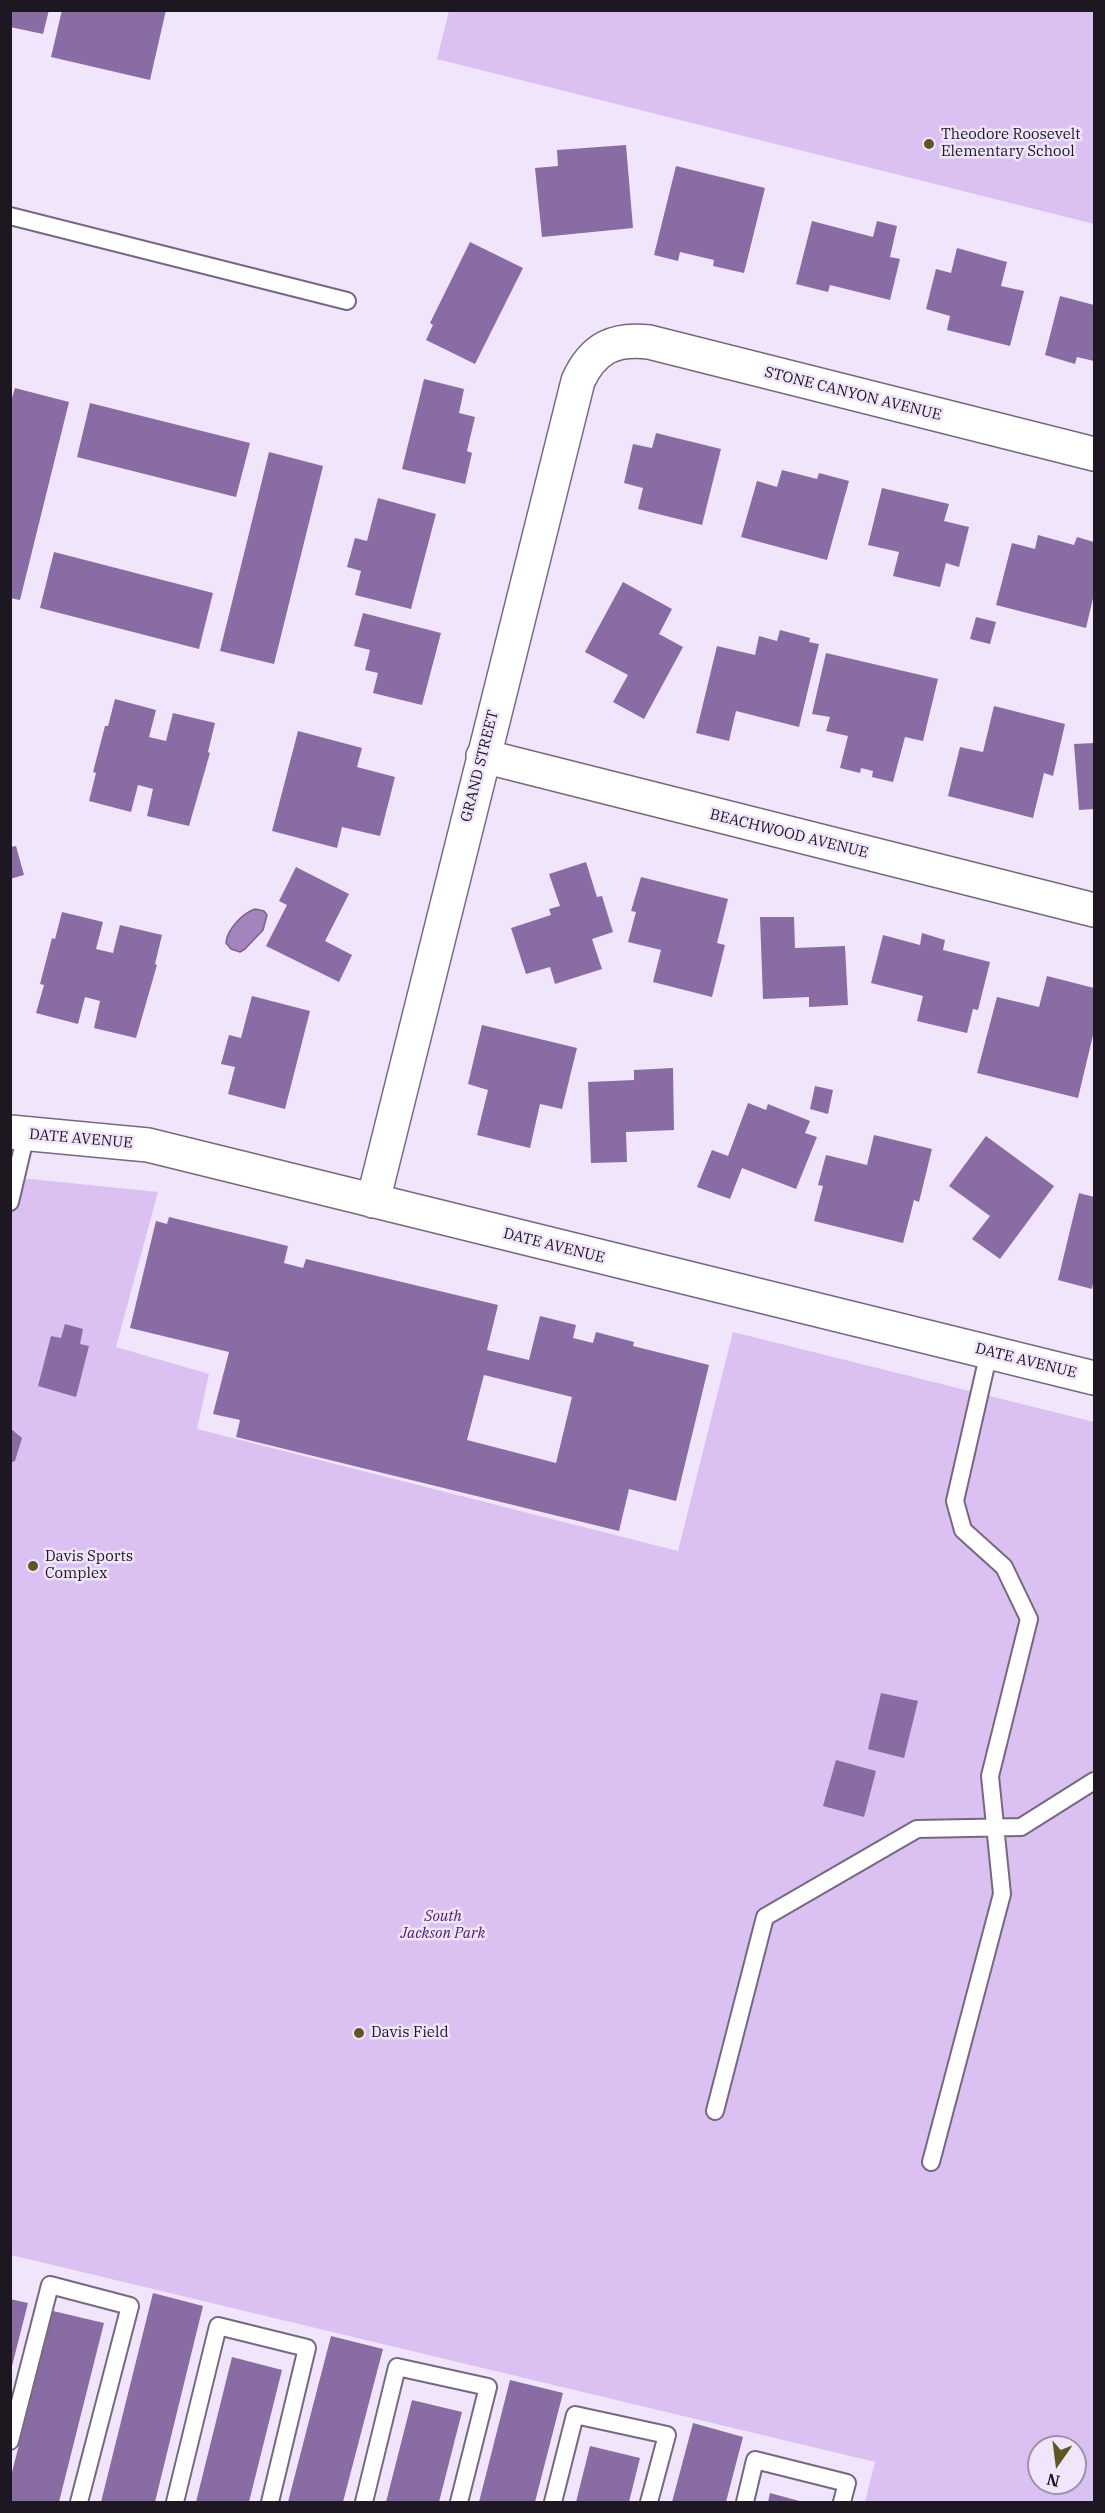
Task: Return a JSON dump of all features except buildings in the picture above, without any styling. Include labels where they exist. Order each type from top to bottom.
[{"type":"street","name":"STONE CANYON AVENUE","points":[[611,345],[619,342],[648,342],[1095,454]]},
{"type":"street","name":"GRAND STREET","points":[[373,1201],[579,381],[583,370],[595,356],[611,345]]},
{"type":"street","name":"BEACHWOOD AVENUE","points":[[483,756],[1095,910]]},
{"type":"street","name":"DATE AVENUE","points":[[18,1133],[148,1145],[1095,1378]]},
{"type":"lane","points":[[10,216],[347,301]]},
{"type":"lane","points":[[10,1202],[18,1133]]},
{"type":"lane","points":[[931,2162],[1002,1894],[990,1776],[1029,1619],[1004,1566],[963,1530],[955,1501],[989,1352]]},
{"type":"lane","points":[[715,2111],[765,1917],[917,1829],[1021,1827],[1095,1781]]},
{"type":"lane","points":[[10,2441],[50,2285],[129,2306],[80,2502]]},
{"type":"lane","points":[[175,2502],[218,2326],[307,2348],[270,2502]]},
{"type":"lane","points":[[364,2502],[397,2367],[488,2387],[459,2502]]},
{"type":"lane","points":[[553,2502],[575,2415],[667,2435],[649,2502]]},
{"type":"lane","points":[[745,2502],[755,2460],[847,2483],[842,2502]]},
{"type":"green space","name":"Theodore Roosevelt Elementary School","points":[[449,11],[1094,11],[1094,224],[437,59]]},
{"type":"green space","name":"South Jackson Park","points":[[11,1177],[158,1192],[116,1347],[209,1374],[197,1429],[678,1551],[733,1332],[1094,1422],[1094,2502],[865,2502],[875,2462],[11,2255]]},
{"type":"shaded area","points":[[255,909],[264,911],[267,915],[263,930],[240,952],[231,949],[226,943],[232,927]]},
{"type":"place","name":"Theodore Roosevelt Elementary School","points":[[929,144]]},
{"type":"place","name":"Davis Sports Complex","points":[[33,1566]]},
{"type":"place","name":"Davis Field","points":[[359,2033]]}]
